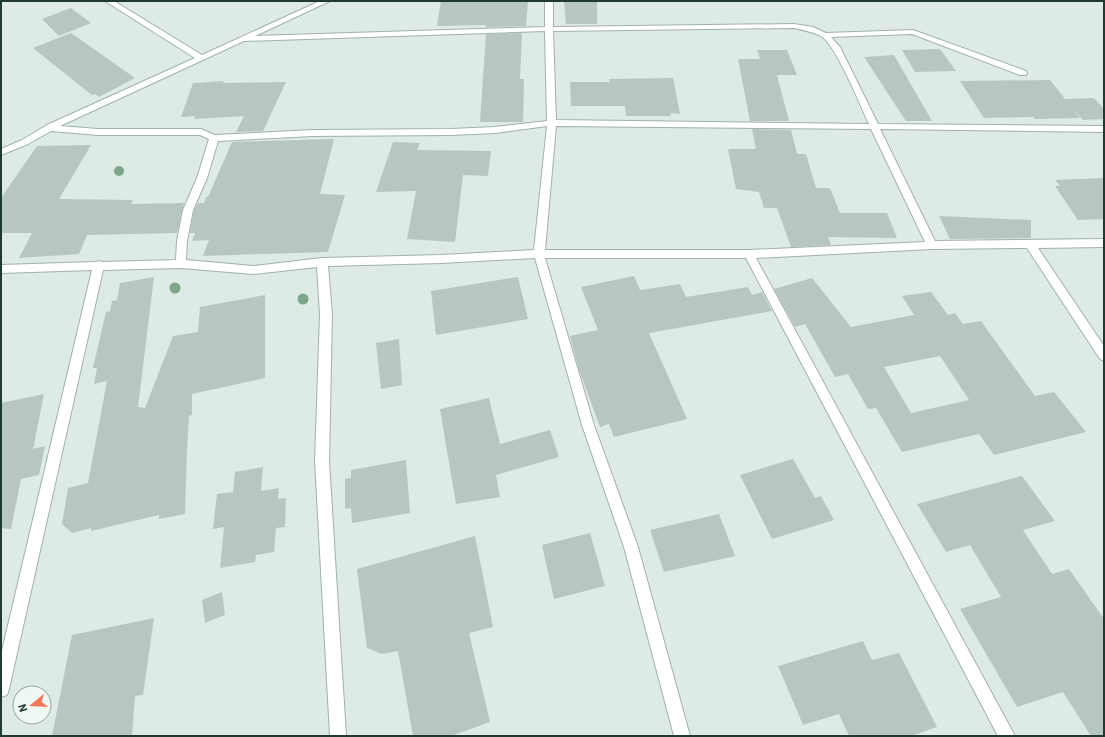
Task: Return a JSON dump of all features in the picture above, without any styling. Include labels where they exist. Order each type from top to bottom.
[{"type":"street","points":[[109,1],[200,57]]},
{"type":"street","points":[[1,152],[26,142],[49,128],[200,57],[326,1]]},
{"type":"street","points":[[549,1],[552,123],[539,254],[550,297],[588,425],[631,547],[682,736]]},
{"type":"street","points":[[243,39],[549,28],[794,26],[810,29],[826,35],[913,32],[1023,72]]},
{"type":"street","points":[[826,35],[836,47],[932,245]]},
{"type":"street","points":[[49,128],[98,132],[201,132],[214,138],[313,133],[473,131],[552,123],[1104,129]]},
{"type":"street","points":[[180,264],[182,241],[188,210],[202,178],[214,138]]},
{"type":"street","points":[[1,269],[99,265],[180,264],[253,270],[322,262],[441,259],[539,254],[749,254],[932,245],[1104,243]]},
{"type":"street","points":[[1031,245],[1104,356]]},
{"type":"street","points":[[749,254],[1007,736]]},
{"type":"street","points":[[322,262],[326,314],[322,461],[338,736]]},
{"type":"street","points":[[1,689],[99,265]]},
{"type":"building","points":[[441,1],[528,1],[526,26],[437,26]]},
{"type":"building","points":[[564,1],[597,1],[597,24],[566,24]]},
{"type":"building","points":[[71,8],[91,23],[59,36],[42,19]]},
{"type":"building","points":[[71,33],[135,78],[99,97],[95,94],[92,95],[33,48]]},
{"type":"building","points":[[522,33],[520,79],[524,79],[523,122],[480,122],[486,34]]},
{"type":"building","points":[[940,49],[956,71],[915,72],[902,50]]},
{"type":"building","points":[[757,50],[787,50],[797,75],[777,75],[789,121],[750,121],[738,59],[760,59]]},
{"type":"building","points":[[894,55],[932,121],[906,121],[864,57]]},
{"type":"building","points":[[673,78],[680,114],[670,113],[671,116],[626,116],[625,106],[571,106],[570,82],[610,82],[609,79]]},
{"type":"building","points":[[1050,80],[1065,99],[1094,98],[1104,109],[1104,119],[1083,120],[1074,110],[1080,118],[984,118],[960,81]]},
{"type":"building","points":[[224,81],[223,83],[286,82],[263,131],[236,132],[244,116],[194,119],[195,116],[181,117],[193,83]]},
{"type":"building","points":[[752,129],[791,130],[797,154],[806,154],[816,188],[830,188],[840,213],[887,213],[897,238],[828,237],[831,245],[791,247],[777,208],[764,208],[759,192],[736,189],[728,149],[756,149]]},
{"type":"building","points":[[334,139],[320,194],[345,195],[328,252],[203,256],[209,240],[192,241],[195,233],[190,233],[194,210],[198,203],[204,203],[206,197],[208,197],[232,142]]},
{"type":"building","points":[[393,142],[420,143],[417,150],[491,151],[488,176],[463,175],[455,242],[407,239],[416,191],[376,192]]},
{"type":"building","points":[[91,145],[59,199],[133,200],[131,204],[184,203],[177,233],[87,235],[79,254],[19,258],[32,233],[1,233],[1,198],[37,146]]},
{"type":"building","points":[[1104,178],[1104,219],[1078,220],[1055,186],[1060,186],[1055,180]]},
{"type":"building","points":[[939,216],[1031,220],[1031,238],[950,239]]},
{"type":"building","points":[[634,276],[640,290],[680,284],[686,297],[748,287],[752,295],[762,292],[772,311],[649,333],[687,419],[614,437],[609,424],[600,427],[579,370],[570,336],[598,330],[581,287]]},
{"type":"building","points":[[154,277],[138,407],[145,408],[173,336],[198,332],[200,307],[265,295],[265,378],[192,394],[192,415],[189,416],[187,449],[185,514],[159,519],[159,515],[91,531],[91,528],[72,533],[62,524],[68,488],[88,483],[107,381],[94,384],[97,368],[93,368],[106,312],[110,311],[112,301],[117,300],[120,283]]},
{"type":"building","points":[[518,277],[528,319],[436,335],[431,291]]},
{"type":"building","points":[[812,278],[851,327],[914,315],[902,296],[931,292],[948,315],[955,313],[963,324],[981,321],[1035,396],[1054,392],[1086,432],[994,455],[979,434],[902,452],[876,408],[868,409],[848,374],[835,377],[805,324],[795,327],[774,289]],"holes":[[[940,356],[969,400],[911,413],[884,367]]]},
{"type":"building","points":[[399,339],[402,385],[381,389],[376,343]]},
{"type":"building","points":[[44,394],[33,449],[45,446],[39,475],[21,479],[11,529],[1,528],[1,403]]},
{"type":"building","points":[[489,398],[500,444],[550,430],[559,457],[496,475],[500,497],[456,504],[440,409]]},
{"type":"building","points":[[793,459],[815,498],[821,496],[834,520],[772,539],[740,475]]},
{"type":"building","points":[[406,460],[410,513],[352,523],[351,508],[345,509],[345,479],[351,478],[351,470]]},
{"type":"building","points":[[263,467],[261,491],[279,488],[278,499],[286,498],[285,527],[276,528],[274,552],[256,555],[255,562],[220,568],[224,527],[213,529],[217,494],[233,492],[235,472]]},
{"type":"building","points":[[1022,476],[1055,521],[1023,530],[1052,574],[1069,569],[1104,619],[1104,736],[1091,736],[1063,692],[1017,707],[960,609],[1001,597],[970,545],[946,552],[917,504]]},
{"type":"building","points":[[719,514],[735,556],[664,572],[650,530]]},
{"type":"building","points":[[590,533],[605,586],[554,599],[542,545]]},
{"type":"building","points":[[475,536],[493,627],[469,633],[490,722],[451,736],[413,736],[398,651],[382,654],[367,648],[357,569]]},
{"type":"building","points":[[222,592],[225,615],[205,623],[202,600]]},
{"type":"building","points":[[154,618],[143,695],[135,696],[132,736],[52,736],[72,635]]},
{"type":"building","points":[[863,641],[872,660],[899,653],[937,727],[911,736],[849,736],[839,714],[803,725],[778,666]]}]
